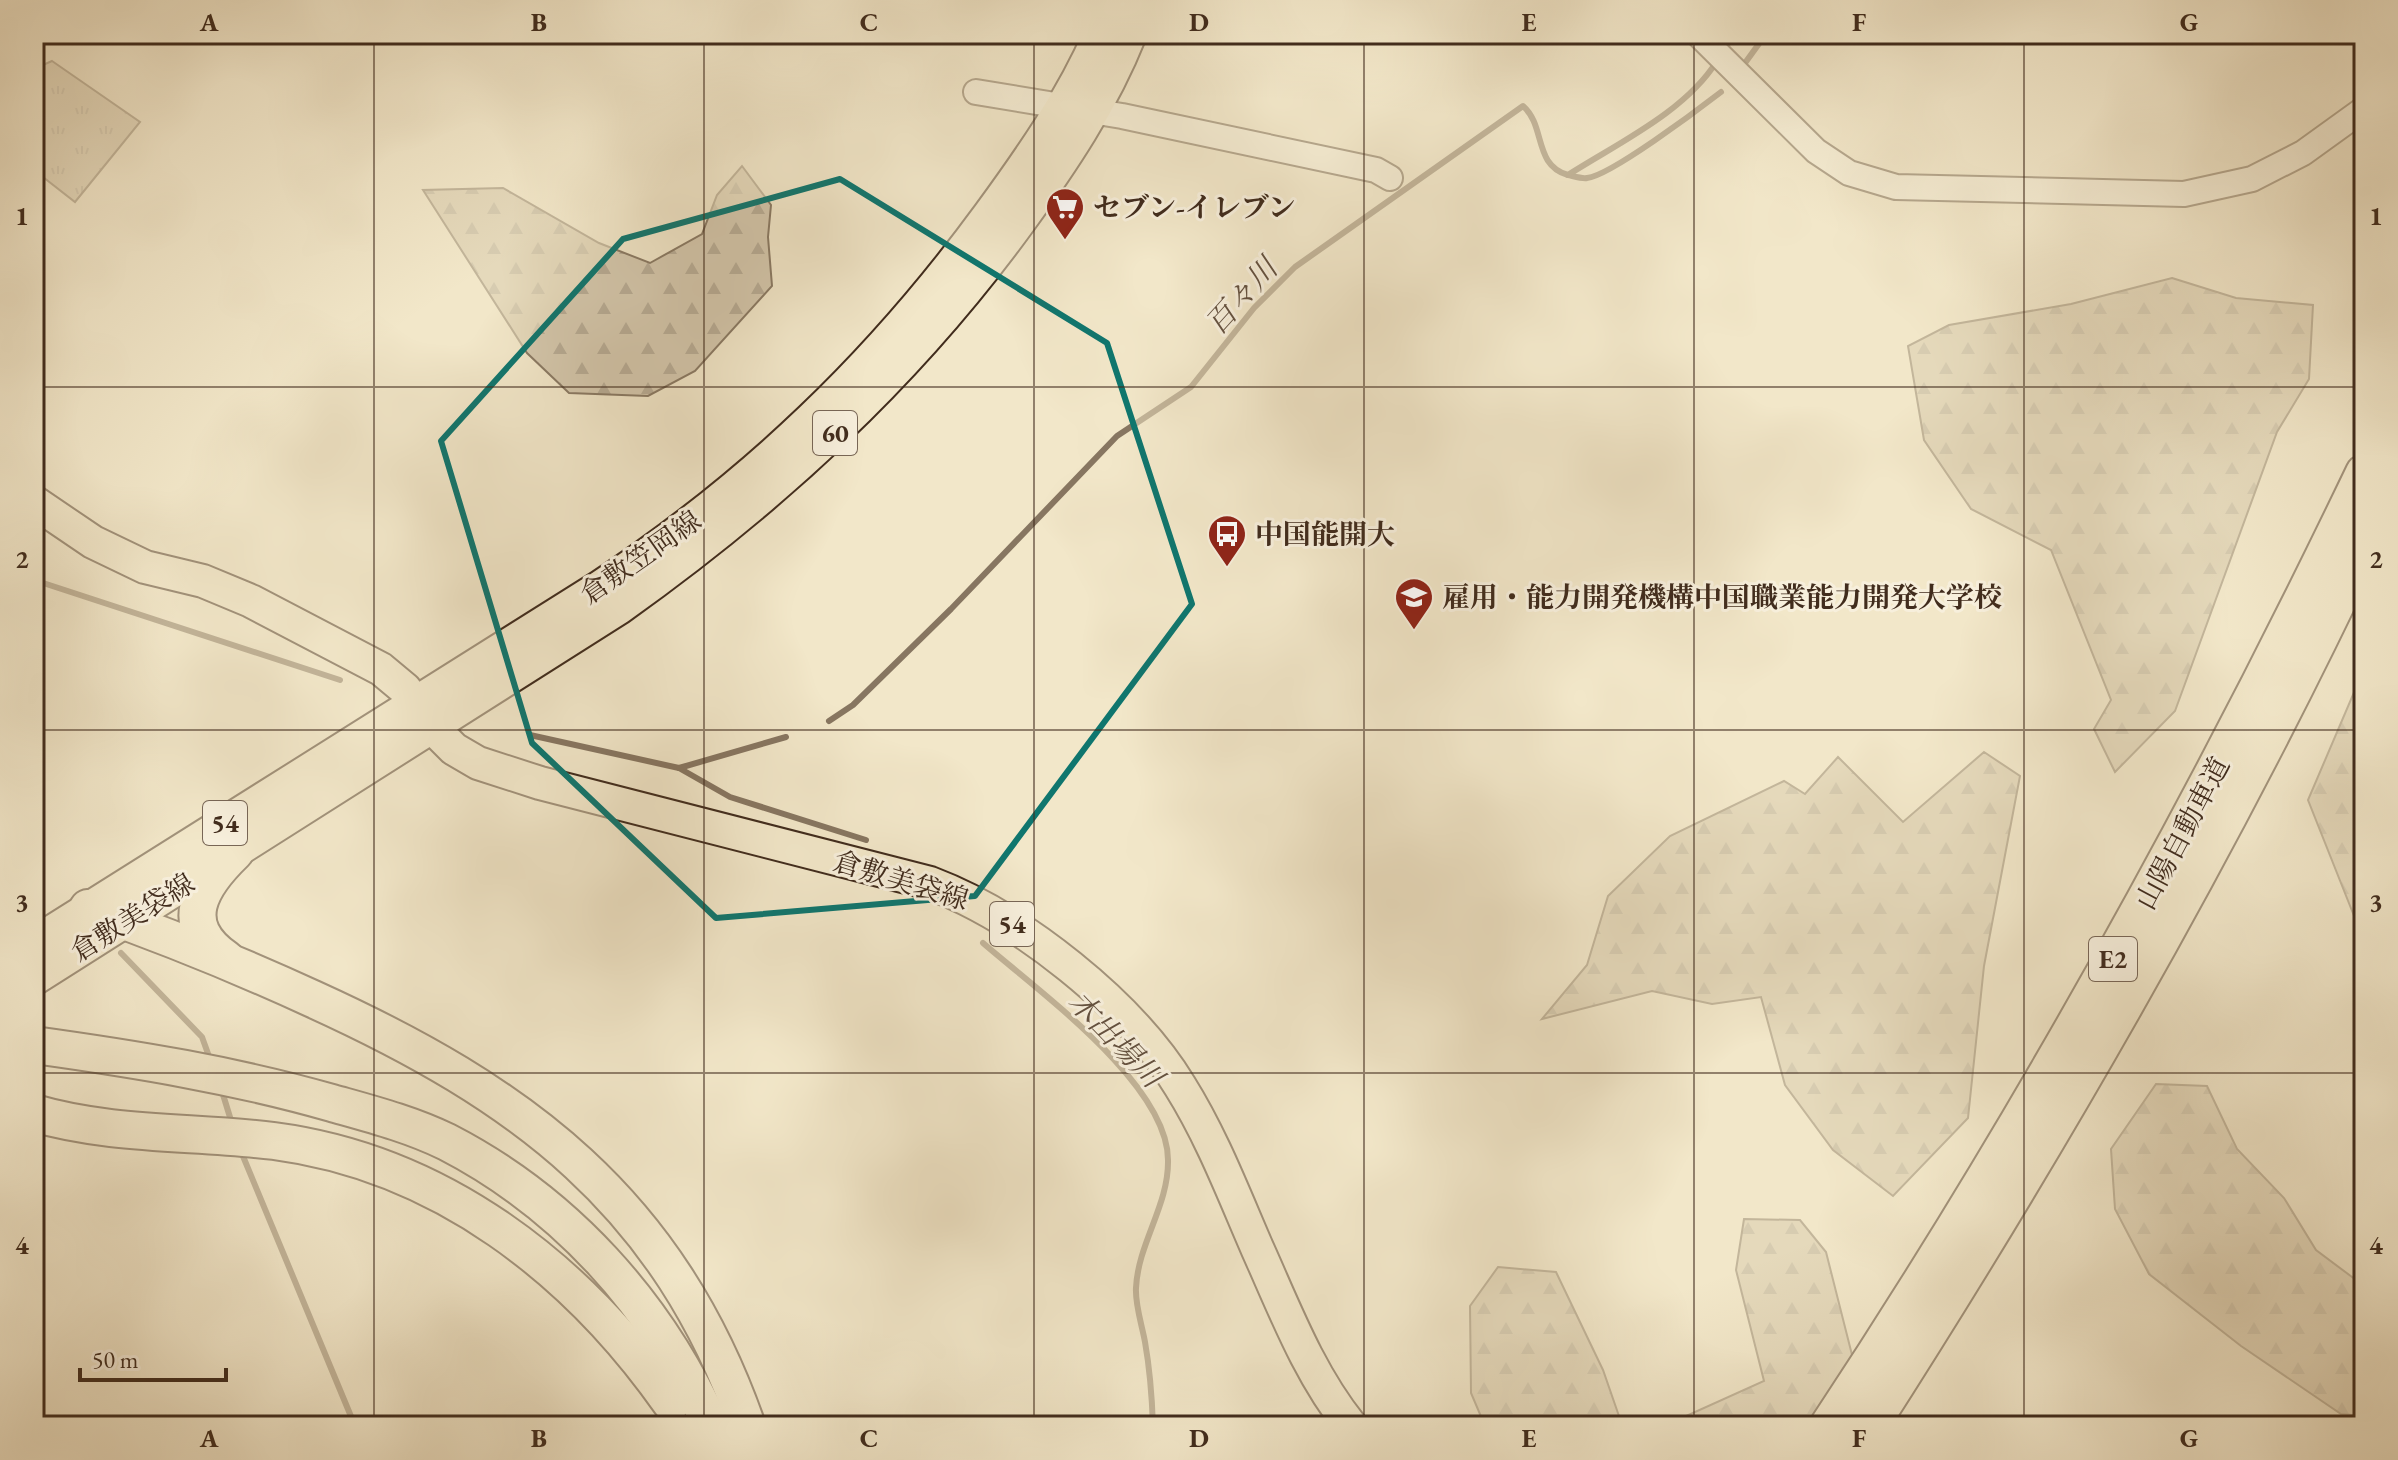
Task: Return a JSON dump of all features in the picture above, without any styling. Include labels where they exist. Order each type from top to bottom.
[{"type":"highway","name":"山陽自動車道","points":[[1828,1426],[1975,1197],[2103,978],[2216,770],[2364,473]]},
{"type":"highway","name":"山陽自動車道","points":[[1870,1426],[2005,1215],[2131,996],[2224,829],[2364,546]]},
{"type":"highway","points":[[232,962],[218,952],[201,932],[198,906],[207,881],[235,852]]},
{"type":"highway","points":[[88,908],[232,962],[408,1043],[456,1070],[551,1138],[592,1174],[643,1231],[689,1297],[714,1342],[747,1426]]},
{"type":"highway","points":[[34,1045],[205,1070],[327,1101],[399,1122],[445,1141],[485,1163],[551,1211],[601,1258],[635,1299],[681,1367],[711,1426]]},
{"type":"highway","points":[[327,1101],[436,1156],[536,1224],[593,1281],[618,1313],[676,1415]]},
{"type":"highway","points":[[34,1113],[100,1128],[277,1142],[373,1164],[451,1197],[522,1244],[581,1297],[635,1355],[676,1415]]},
{"type":"main road","name":"倉敷笠岡線","points":[[424,716],[671,570],[745,514],[841,428],[922,344],[978,278],[1045,186],[1077,109],[1100,34]]},
{"type":"main road","name":"倉敷笠岡線","points":[[1077,109],[1130,34]]},
{"type":"main road","points":[[34,502],[93,542],[145,567],[203,581],[251,601],[381,669],[394,678],[424,716]]},
{"type":"main road","name":"倉敷美袋線","points":[[34,979],[235,852],[424,716]]},
{"type":"main road","name":"倉敷美袋線","points":[[34,943],[88,908],[424,716]]},
{"type":"main road","name":"倉敷美袋線","points":[[424,716],[465,756],[506,774],[930,883],[978,903],[1019,929],[1117,1009],[1163,1060],[1204,1128],[1310,1363],[1351,1426]]},
{"type":"street","points":[[1713,48],[1816,151],[1849,173],[1896,187],[2184,194],[2252,179],[2303,153],[2364,109]]},
{"type":"street","points":[[976,92],[1077,109],[1376,170],[1390,178]]},
{"type":"highlighted area","points":[[840,179],[1107,343],[1192,604],[975,896],[716,918],[532,743],[441,441],[623,239]]},
{"type":"green space","points":[[52,61],[140,122],[75,202],[34,170],[34,69]]},
{"type":"green space","points":[[742,166],[771,205],[768,237],[772,286],[695,371],[648,396],[569,393],[527,353],[423,190],[503,188],[599,243],[650,263],[702,234],[717,195]]},
{"type":"green space","points":[[2172,278],[2236,298],[2313,305],[2309,379],[2277,432],[2175,711],[2115,772],[2094,729],[2111,700],[2051,550],[1971,509],[1924,440],[1908,346],[1949,325],[2071,304]]},
{"type":"green space","points":[[2364,669],[2364,941],[2308,800]]},
{"type":"green space","points":[[1984,752],[2020,776],[1984,966],[1968,1118],[1893,1196],[1833,1150],[1785,1085],[1761,997],[1712,1004],[1652,991],[1542,1019],[1587,965],[1608,896],[1670,836],[1784,781],[1805,794],[1838,757],[1903,822]]},
{"type":"green space","points":[[2156,1084],[2207,1086],[2237,1149],[2284,1198],[2316,1250],[2364,1286],[2364,1416],[2341,1414],[2241,1346],[2149,1274],[2115,1209],[2111,1149]]},
{"type":"green space","points":[[1744,1219],[1800,1220],[1826,1252],[1870,1426],[1664,1426],[1764,1381],[1736,1270]]},
{"type":"green space","points":[[1498,1267],[1556,1272],[1603,1370],[1620,1419],[1629,1426],[1485,1426],[1471,1393],[1470,1306]]},
{"type":"waterway","name":"百々川","points":[[1723,51],[1734,34]]},
{"type":"waterway","points":[[1745,63],[1766,34]]},
{"type":"waterway","name":"百々川","points":[[829,721],[853,705],[951,609],[1117,436],[1191,387],[1254,308],[1295,267],[1523,106],[1535,124],[1549,163],[1568,175],[1669,111],[1687,96],[1717,61]]},
{"type":"waterway","points":[[1568,175],[1587,178],[1615,166],[1721,92]]},
{"type":"waterway","points":[[34,580],[340,680]]},
{"type":"waterway","name":"木出場川","points":[[530,735],[679,768],[730,797],[866,840]]},
{"type":"waterway","name":"百々川","points":[[679,768],[786,737]]},
{"type":"waterway","points":[[34,883],[39,887]]},
{"type":"waterway","name":"木出場川","points":[[983,943],[1065,1012],[1124,1070],[1147,1101],[1162,1131],[1168,1160],[1167,1177],[1142,1255],[1136,1288],[1148,1363],[1153,1426]]},
{"type":"waterway","points":[[121,953],[202,1037],[211,1062]]},
{"type":"waterway","points":[[221,1088],[233,1127]]},
{"type":"waterway","points":[[240,1149],[355,1426]]},
{"type":"place","name":"セブン-イレブン","points":[[1065,241]]},
{"type":"place","name":"中国能開大","points":[[1227,568]]},
{"type":"place","name":"雇用・能力開発機構中国職業能力開発大学校","points":[[1414,631]]}]
